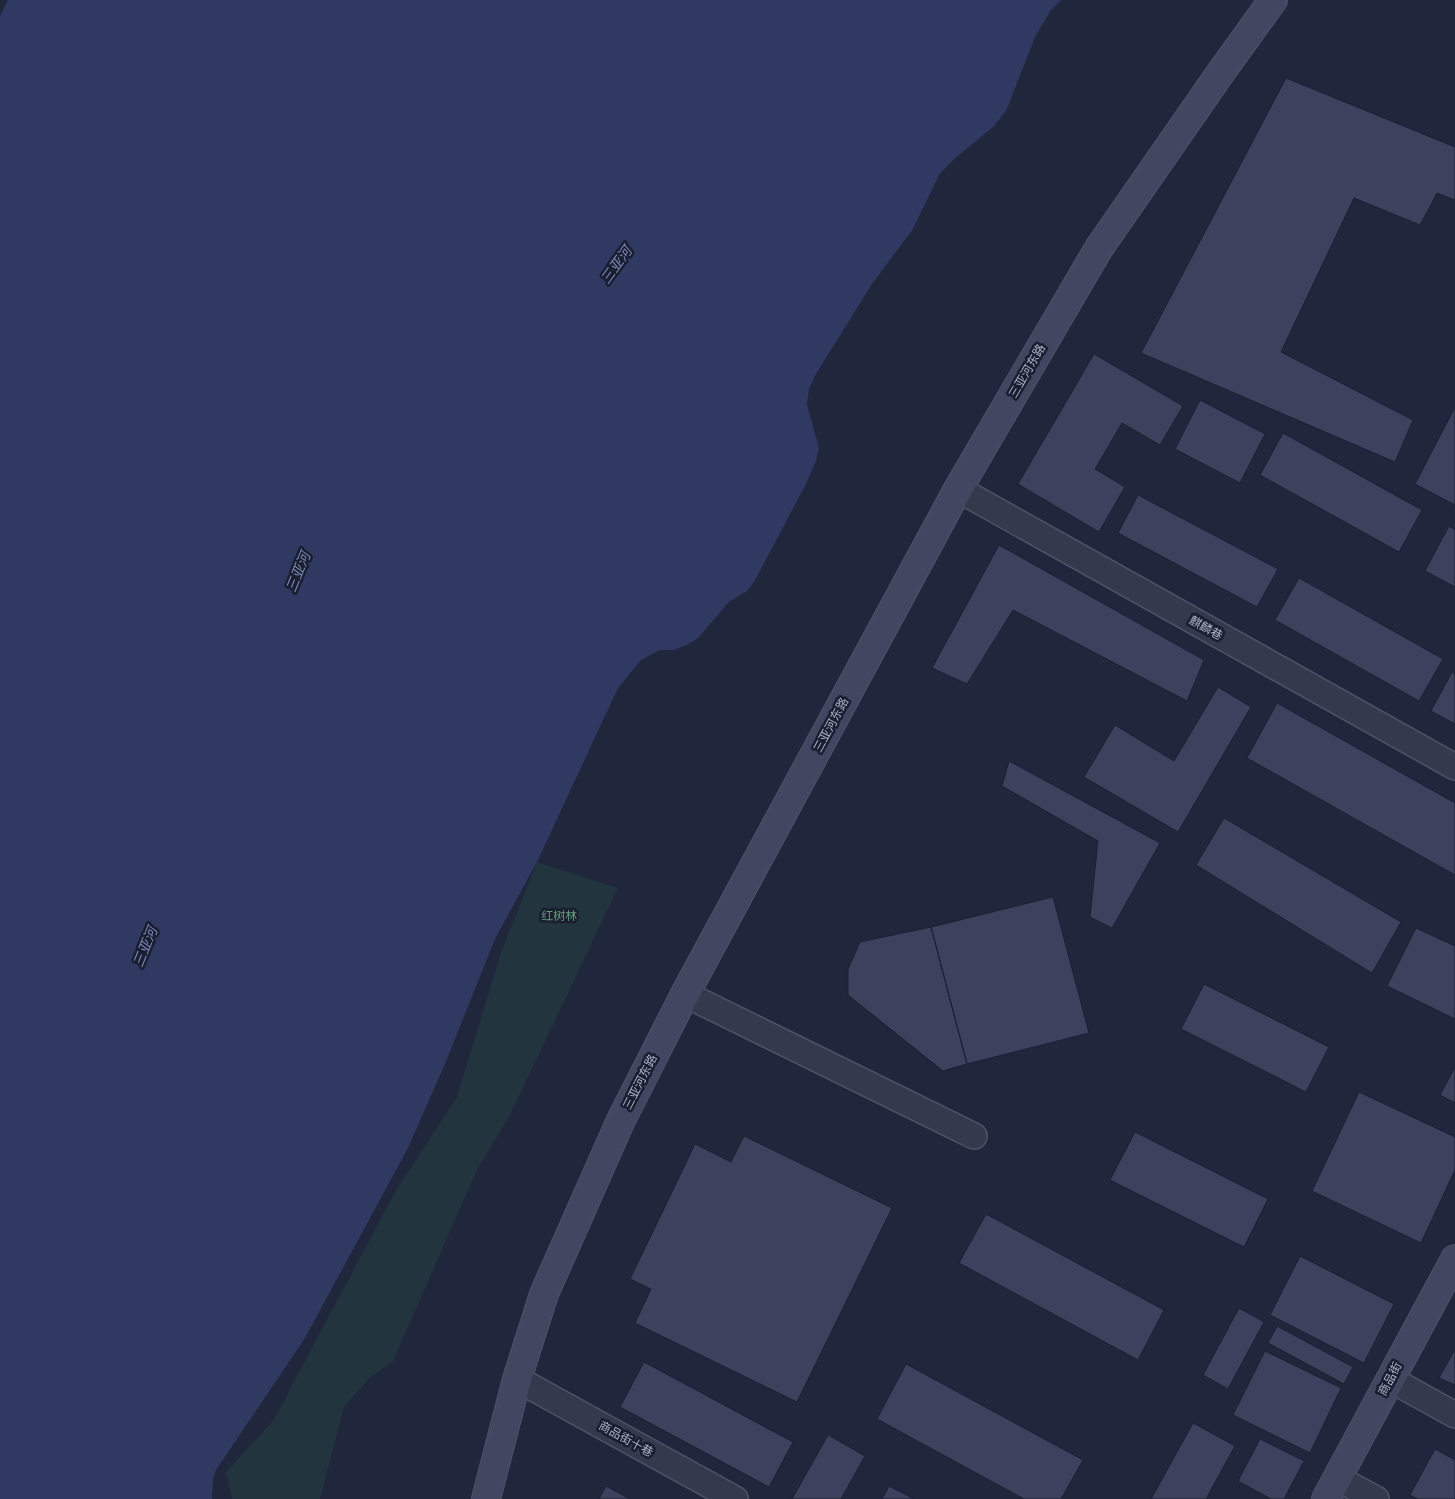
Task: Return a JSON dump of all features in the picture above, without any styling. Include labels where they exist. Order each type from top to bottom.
[{"type":"street","name":"三亚河东路","points":[[486,1499],[517,1379],[544,1294],[621,1120],[685,994],[958,489],[1099,248],[1273,0]]},
{"type":"street","name":"麒麟巷","points":[[958,489],[1455,767]]},
{"type":"street","points":[[685,994],[974,1136]]},
{"type":"street","name":"商品街","points":[[1331,1489],[1455,1259]]},
{"type":"street","name":"商品街十巷","points":[[517,1379],[735,1499]]},
{"type":"street","points":[[1390,1379],[1455,1415]]},
{"type":"street","points":[[1331,1489],[1376,1499]]},
{"type":"green space","name":"红树林","points":[[537,862],[618,888],[511,1113],[477,1170],[393,1361],[369,1379],[344,1407],[320,1499],[232,1499],[226,1472],[273,1421],[395,1192],[457,1097],[501,952]]},
{"type":"water","name":"三亚河","points":[[8,0],[1061,0],[1051,10],[1035,37],[1006,111],[993,127],[953,160],[939,175],[913,229],[872,284],[816,374],[809,389],[807,404],[819,448],[816,461],[806,484],[754,582],[747,591],[729,602],[698,638],[687,645],[674,650],[660,650],[641,660],[618,688],[537,862],[495,939],[445,1064],[408,1148],[305,1338],[216,1470],[213,1479],[212,1499],[0,1499],[0,16]]},
{"type":"building","points":[[1286,78],[1455,147],[1455,200],[1437,193],[1420,225],[1354,198],[1281,352],[1413,420],[1395,462],[1141,353]]},
{"type":"building","points":[[1094,354],[1183,406],[1160,445],[1122,423],[1095,469],[1125,487],[1099,532],[1018,484]]},
{"type":"building","points":[[1200,400],[1265,434],[1240,483],[1175,449]]},
{"type":"building","points":[[1455,407],[1455,505],[1415,484]]},
{"type":"building","points":[[1283,433],[1422,510],[1399,552],[1260,475]]},
{"type":"building","points":[[1138,495],[1278,569],[1257,607],[1118,533]]},
{"type":"building","points":[[1449,526],[1455,530],[1455,587],[1425,571]]},
{"type":"building","points":[[999,545],[1204,660],[1187,701],[1013,610],[967,684],[932,668]]},
{"type":"building","points":[[1299,578],[1443,659],[1419,701],[1275,620]]},
{"type":"building","points":[[1452,672],[1455,674],[1455,724],[1431,711]]},
{"type":"building","points":[[1218,687],[1251,707],[1178,832],[1084,777],[1115,725],[1174,761]]},
{"type":"building","points":[[1277,703],[1455,803],[1455,875],[1247,758]]},
{"type":"building","points":[[1009,761],[1160,843],[1112,928],[1090,917],[1098,841],[1002,786]]},
{"type":"building","points":[[1224,818],[1401,922],[1372,973],[1196,865]]},
{"type":"building","points":[[1053,897],[1089,1033],[967,1064],[931,927]]},
{"type":"building","points":[[931,927],[967,1064],[943,1071],[848,995],[848,969],[860,942]]},
{"type":"building","points":[[1416,928],[1455,946],[1455,1019],[1387,986]]},
{"type":"building","points":[[1204,984],[1329,1047],[1306,1092],[1181,1029]]},
{"type":"building","points":[[1455,1067],[1455,1103],[1440,1095]]},
{"type":"building","points":[[1359,1092],[1455,1137],[1455,1170],[1421,1243],[1312,1191]]},
{"type":"building","points":[[1135,1132],[1268,1199],[1244,1247],[1110,1180]]},
{"type":"building","points":[[744,1136],[892,1208],[797,1402],[635,1323],[651,1289],[630,1279],[695,1144],[731,1162]]},
{"type":"building","points":[[986,1214],[1164,1310],[1138,1360],[959,1263]]},
{"type":"building","points":[[1300,1256],[1394,1304],[1364,1363],[1270,1315]]},
{"type":"building","points":[[1239,1308],[1264,1322],[1228,1389],[1203,1375]]},
{"type":"building","points":[[1277,1326],[1353,1367],[1344,1384],[1268,1343]]},
{"type":"building","points":[[1455,1349],[1455,1385],[1439,1378]]},
{"type":"building","points":[[1265,1351],[1341,1388],[1310,1453],[1233,1415]]},
{"type":"building","points":[[644,1362],[793,1442],[769,1487],[620,1407]]},
{"type":"building","points":[[906,1364],[1083,1460],[1061,1499],[1024,1499],[877,1419]]},
{"type":"building","points":[[1193,1423],[1235,1446],[1206,1499],[1151,1499]]},
{"type":"building","points":[[828,1435],[865,1456],[841,1499],[792,1499]]},
{"type":"building","points":[[1260,1439],[1304,1461],[1284,1499],[1271,1499],[1238,1481]]},
{"type":"building","points":[[1435,1449],[1455,1460],[1455,1499],[1418,1499],[1410,1495]]},
{"type":"building","points":[[606,1486],[630,1499],[599,1499]]},
{"type":"building","points":[[889,1486],[914,1499],[882,1499]]}]
